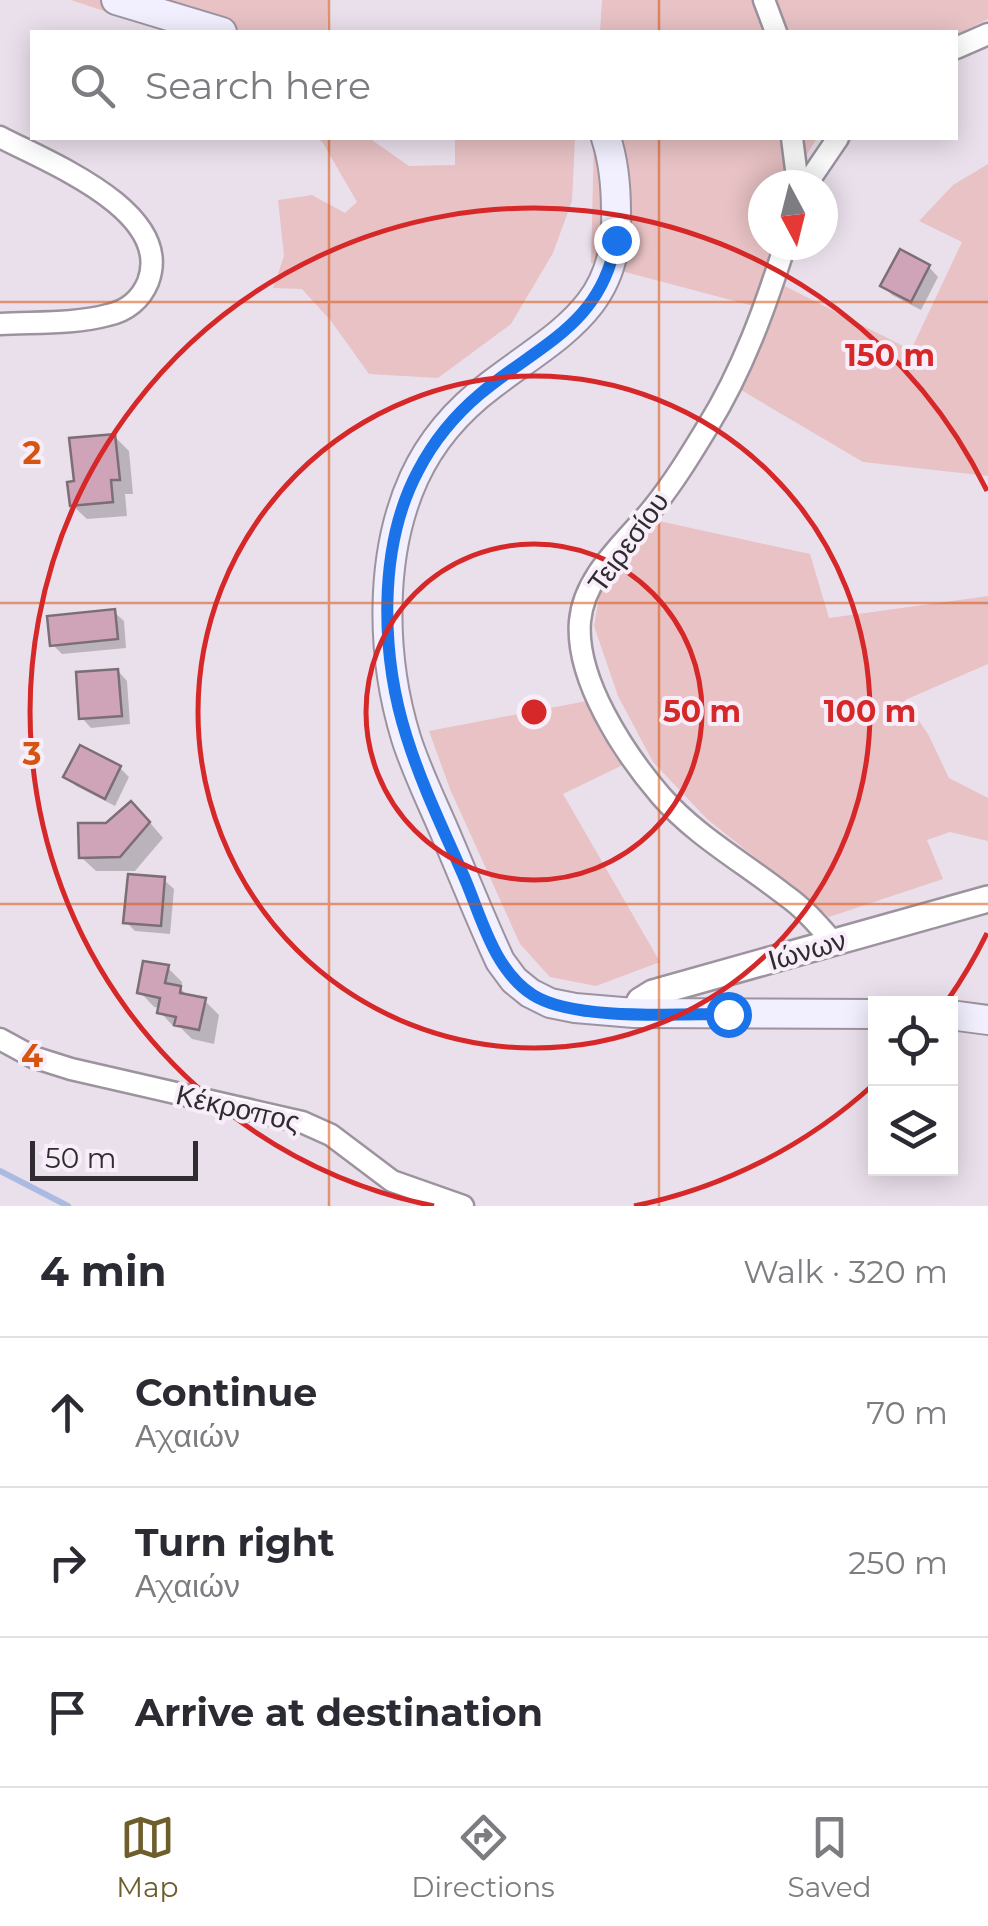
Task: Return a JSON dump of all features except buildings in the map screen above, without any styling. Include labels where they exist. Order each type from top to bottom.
[{"type":"main road","points":[[116,0],[215,30]]},
{"type":"main road","points":[[606,140],[613,166],[617,225],[614,254],[605,281],[575,322],[463,409],[420,466],[403,510],[390,583],[389,644],[396,698],[412,754],[506,970],[521,987],[550,1003],[634,1013],[868,1014]]},
{"type":"main road","points":[[958,1016],[988,1020]]},
{"type":"street","points":[[764,0],[775,30]]},
{"type":"street","points":[[958,47],[988,34]]},
{"type":"street","points":[[0,137],[117,204],[140,228],[152,263],[144,291],[136,301],[112,315],[0,324]]},
{"type":"street","points":[[792,140],[796,170]]},
{"type":"street","points":[[816,170],[837,140]]},
{"type":"street","name":"Τειρεσίου","points":[[780,260],[754,338],[728,390],[656,505],[594,580],[580,618],[580,640],[582,656],[610,721],[650,783],[680,816],[785,894],[834,942]]},
{"type":"street","name":"Ιώνων","points":[[634,1013],[640,1001],[653,993],[988,899]]},
{"type":"street","name":"Κέκροπος","points":[[0,1039],[33,1057],[71,1069],[315,1127],[392,1181],[463,1206]]},
{"type":"shaded area","points":[[71,0],[328,0],[327,30],[161,30]]},
{"type":"shaded area","points":[[602,0],[988,0],[988,19],[958,34],[958,30],[600,30]]},
{"type":"shaded area","points":[[319,140],[372,140],[409,166],[455,165],[455,140],[575,140],[572,201],[553,253],[511,324],[438,378],[369,374],[302,289],[273,288],[284,256],[278,200],[312,195],[345,213],[357,202]]},
{"type":"shaded area","points":[[594,140],[816,140],[797,170],[748,170],[748,260],[772,260],[769,278],[911,350],[962,242],[919,221],[953,185],[988,164],[988,476],[863,462],[741,390],[773,311],[591,263]]},
{"type":"shaded area","points":[[659,521],[810,554],[829,618],[988,596],[988,664],[905,700],[928,734],[949,778],[988,798],[988,841],[950,832],[927,840],[943,879],[829,917],[707,819],[653,762],[618,696],[594,626],[600,591]]},
{"type":"shaded area","points":[[592,700],[629,762],[563,794],[660,962],[596,986],[550,977],[520,944],[450,789],[429,731]]},
{"type":"waterway","points":[[0,1171],[68,1206]]},
{"type":"route","points":[[616,240],[610,270],[583,313],[552,343],[472,401],[454,418],[420,466],[403,510],[392,568],[391,665],[412,754],[490,939],[514,980],[540,999],[575,1008],[728,1014]]}]
